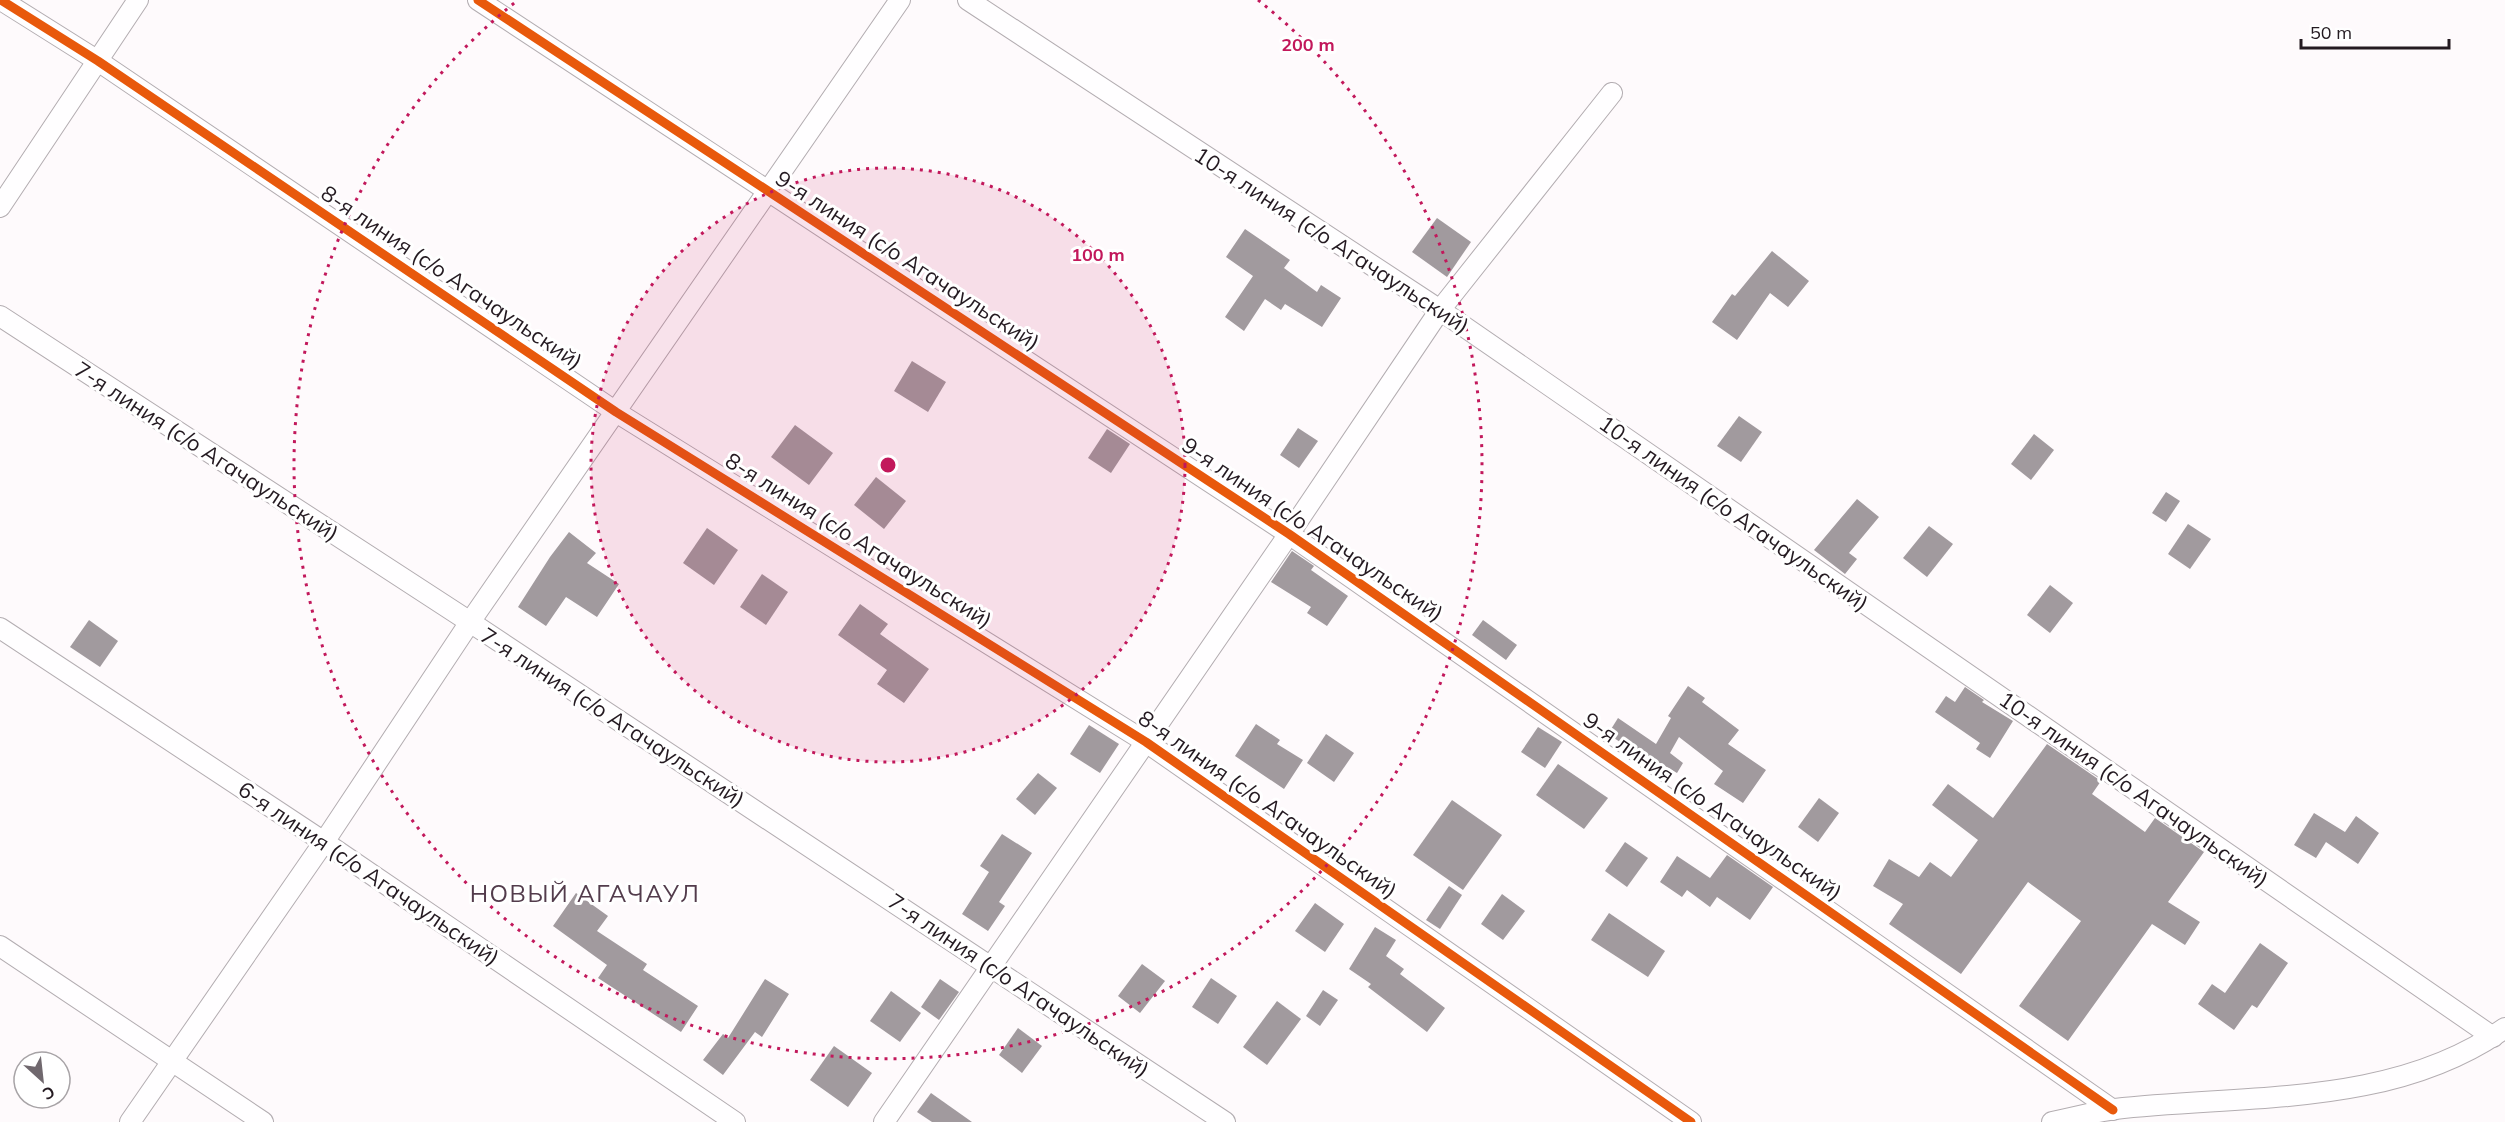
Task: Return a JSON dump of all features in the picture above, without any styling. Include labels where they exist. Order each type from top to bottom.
[{"type":"street","name":"8-я линия (с/о Агачаульский)","points":[[1,0],[98,61],[616,412],[1146,742],[1691,1122]]},
{"type":"street","points":[[0,207],[138,0]]},
{"type":"street","name":"9-я линия (с/о Агачаульский)","points":[[478,0],[1289,534],[2113,1110]]},
{"type":"street","points":[[130,1122],[324,842],[470,622],[900,0]]},
{"type":"street","name":"10-я линия (с/о Агачаульский)","points":[[968,0],[1440,310],[2499,1033]]},
{"type":"street","points":[[884,1122],[1289,534],[1440,310],[1612,93]]},
{"type":"street","name":"7-я линия (с/о Агачаульский)","points":[[0,316],[470,622],[1225,1122]]},
{"type":"street","name":"6-я линия (с/о Агачаульский)","points":[[0,628],[324,842],[735,1122]]},
{"type":"street","points":[[0,946],[263,1122]]},
{"type":"street","points":[[2052,1122],[2113,1110],[2312,1093],[2375,1084],[2438,1065],[2499,1033]]},
{"type":"building","points":[[1437,218],[1471,242],[1447,277],[1412,252]]},
{"type":"building","points":[[1245,229],[1290,260],[1284,268],[1317,292],[1321,285],[1341,298],[1322,327],[1285,304],[1281,310],[1265,299],[1244,331],[1225,317],[1253,276],[1226,257]]},
{"type":"building","points":[[1772,251],[1809,281],[1788,307],[1770,293],[1737,340],[1712,322],[1732,294],[1735,296]]},
{"type":"building","points":[[912,361],[946,382],[928,412],[894,391]]},
{"type":"building","points":[[1739,416],[1762,432],[1741,462],[1717,446]]},
{"type":"building","points":[[795,425],[833,453],[809,485],[771,457]]},
{"type":"building","points":[[1298,428],[1318,441],[1299,468],[1280,455]]},
{"type":"building","points":[[1107,429],[1130,444],[1111,473],[1088,458]]},
{"type":"building","points":[[2034,434],[2054,450],[2031,480],[2011,464]]},
{"type":"building","points":[[876,477],[906,501],[884,529],[854,505]]},
{"type":"building","points":[[2166,492],[2180,501],[2166,522],[2152,513]]},
{"type":"building","points":[[1857,499],[1879,517],[1849,553],[1857,559],[1845,574],[1814,550]]},
{"type":"building","points":[[2188,524],[2211,539],[2190,569],[2168,554]]},
{"type":"building","points":[[1929,526],[1953,544],[1927,577],[1903,558]]},
{"type":"building","points":[[707,528],[738,550],[714,585],[683,563]]},
{"type":"building","points":[[569,532],[596,553],[587,563],[619,584],[597,617],[566,597],[546,626],[518,607]]},
{"type":"building","points":[[1292,551],[1314,566],[1311,570],[1348,596],[1327,626],[1307,613],[1311,607],[1271,582]]},
{"type":"building","points":[[762,574],[788,592],[766,625],[740,607]]},
{"type":"building","points":[[2050,585],[2073,603],[2050,633],[2027,615]]},
{"type":"building","points":[[860,604],[888,624],[880,634],[929,669],[904,703],[877,684],[887,670],[838,635]]},
{"type":"building","points":[[89,620],[118,641],[100,667],[70,647]]},
{"type":"building","points":[[1483,620],[1517,645],[1506,660],[1472,635]]},
{"type":"building","points":[[1688,686],[1705,698],[1702,702],[1739,730],[1728,744],[1766,770],[1743,803],[1714,784],[1723,771],[1679,737],[1670,753],[1683,763],[1677,773],[1643,753],[1641,756],[1608,734],[1618,718],[1656,744],[1671,718],[1668,716]]},
{"type":"building","points":[[1965,687],[1984,700],[1982,702],[2013,721],[1990,758],[1976,749],[1980,743],[1935,712],[1946,696],[1955,702]]},
{"type":"building","points":[[1256,724],[1280,740],[1277,744],[1303,760],[1284,789],[1235,756]]},
{"type":"building","points":[[1089,725],[1119,744],[1100,773],[1070,754]]},
{"type":"building","points":[[1538,727],[1562,742],[1545,768],[1521,752]]},
{"type":"building","points":[[1326,734],[1354,753],[1334,782],[1307,763]]},
{"type":"building","points":[[2047,744],[2101,781],[2092,794],[2145,832],[2155,818],[2204,852],[2168,902],[2200,922],[2185,945],[2152,924],[2068,1041],[2019,1006],[2081,921],[2028,882],[1961,974],[1889,924],[1903,904],[1873,886],[1889,859],[1919,877],[1930,862],[1951,877],[1978,840],[1932,805],[1948,784],[1993,818]]},
{"type":"building","points":[[1558,764],[1608,798],[1584,829],[1536,795]]},
{"type":"building","points":[[1038,773],[1057,788],[1035,815],[1016,799]]},
{"type":"building","points":[[1819,798],[1839,813],[1818,842],[1798,827]]},
{"type":"building","points":[[1452,800],[1502,835],[1463,890],[1413,855]]},
{"type":"building","points":[[2314,813],[2345,832],[2356,816],[2379,833],[2358,864],[2326,842],[2316,858],[2294,845]]},
{"type":"building","points":[[1002,834],[1032,853],[999,902],[1005,906],[988,931],[962,914],[989,872],[980,866]]},
{"type":"building","points":[[1625,842],[1648,858],[1627,887],[1605,871]]},
{"type":"building","points":[[1727,855],[1773,887],[1750,920],[1717,897],[1710,907],[1687,890],[1682,897],[1660,882],[1677,856],[1710,878]]},
{"type":"building","points":[[1449,886],[1462,895],[1440,929],[1426,920]]},
{"type":"building","points":[[576,893],[608,916],[597,931],[647,964],[643,970],[698,1006],[681,1032],[598,978],[607,965],[553,926]]},
{"type":"building","points":[[1502,894],[1525,911],[1503,940],[1481,924]]},
{"type":"building","points":[[1315,903],[1344,924],[1325,952],[1295,931]]},
{"type":"building","points":[[1609,913],[1665,951],[1648,977],[1591,940]]},
{"type":"building","points":[[1375,927],[1396,940],[1386,956],[1404,969],[1400,974],[1445,1008],[1427,1032],[1368,987],[1371,984],[1349,969]]},
{"type":"building","points":[[2260,943],[2288,963],[2257,1008],[2252,1005],[2234,1030],[2198,1004],[2212,984],[2225,993]]},
{"type":"building","points":[[1142,964],[1165,981],[1140,1013],[1118,996]]},
{"type":"building","points":[[1211,978],[1237,996],[1218,1024],[1192,1007]]},
{"type":"building","points":[[765,979],[789,994],[762,1037],[755,1032],[723,1075],[703,1060],[723,1034],[728,1038]]},
{"type":"building","points":[[940,979],[959,992],[939,1020],[921,1007]]},
{"type":"building","points":[[1323,990],[1338,1000],[1320,1026],[1306,1016]]},
{"type":"building","points":[[891,991],[921,1013],[900,1042],[870,1021]]},
{"type":"building","points":[[1277,1001],[1301,1019],[1267,1065],[1243,1047]]},
{"type":"building","points":[[1018,1028],[1042,1046],[1022,1073],[999,1055]]},
{"type":"building","points":[[834,1046],[872,1073],[848,1107],[810,1080]]},
{"type":"building","points":[[931,1093],[972,1122],[932,1122],[917,1112]]},
{"type":"cycle path","points":[[1,0],[98,61],[616,412],[1146,742],[1691,1122]]},
{"type":"cycle path","points":[[478,0],[1289,534],[2113,1110]]},
{"type":"district","name":"НОВЫЙ АГАЧАУЛ","points":[[585,893]]}]
